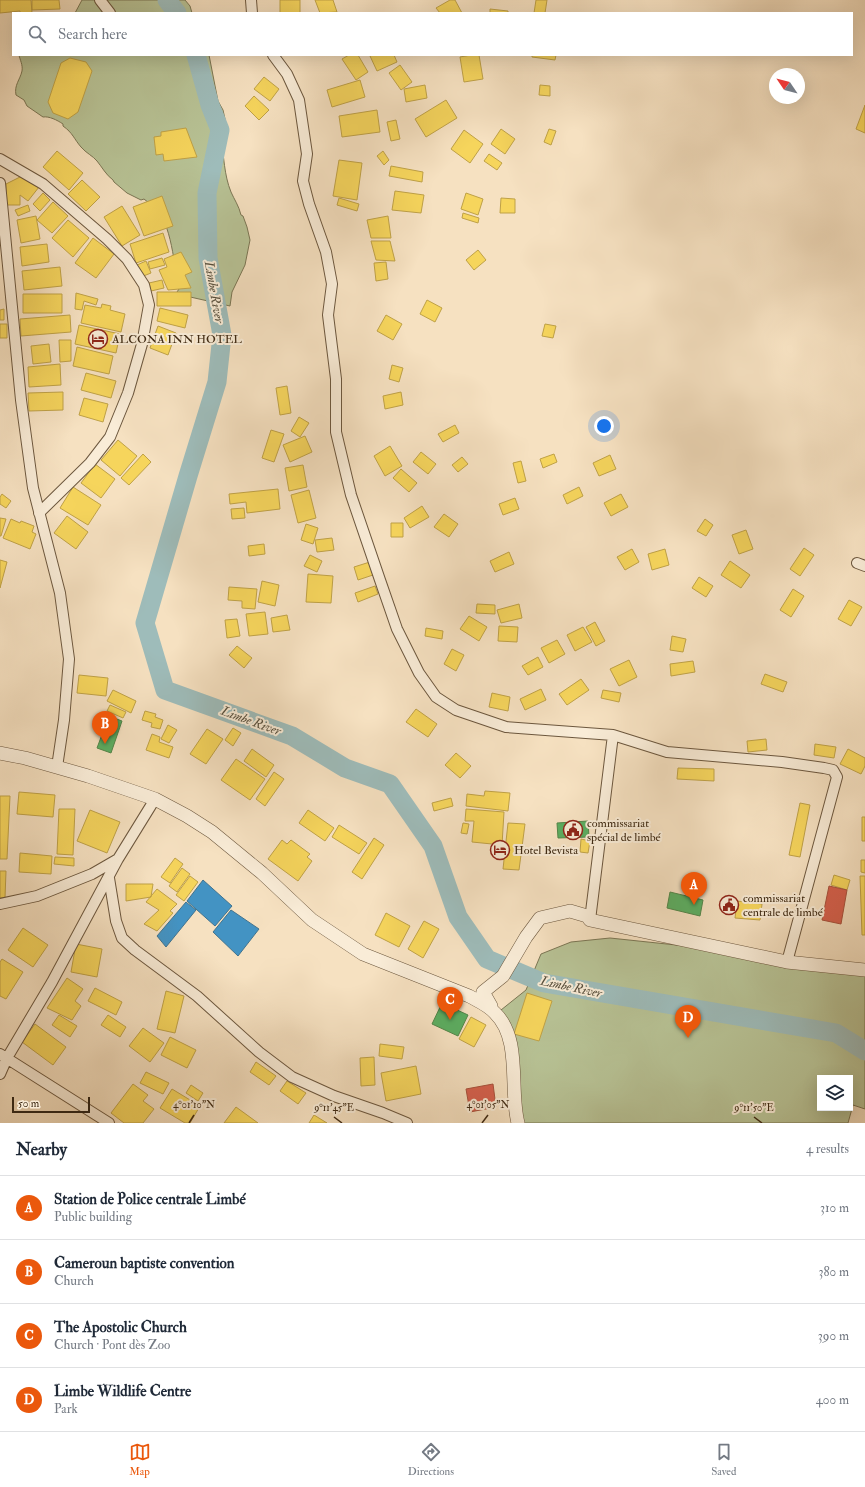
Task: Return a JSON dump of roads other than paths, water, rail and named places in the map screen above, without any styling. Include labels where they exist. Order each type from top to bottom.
[{"type":"street","points":[[100,0],[109,12]]},
{"type":"street","points":[[251,0],[252,12]]},
{"type":"street","points":[[274,56],[287,74],[299,100],[306,154],[303,181],[309,204],[326,252],[332,284],[328,315],[336,379],[336,432],[352,496],[375,565],[397,629],[418,673],[436,697],[456,710],[506,727],[613,735],[667,752],[782,762],[833,770],[837,777],[787,962]]},
{"type":"street","points":[[0,159],[43,184],[107,239],[127,259],[144,285],[149,305],[142,344],[128,393],[110,437],[90,463],[39,513]]},
{"type":"street","points":[[0,183],[21,400],[33,488],[60,593],[69,659],[64,720],[57,767]]},
{"type":"street","points":[[590,920],[613,735]]},
{"type":"street","points":[[0,753],[88,776],[155,799],[187,816],[212,832],[262,873],[312,920],[363,954],[469,996],[485,1004],[495,1012]]},
{"type":"street","points":[[0,1074],[3,1056],[52,982],[118,859],[155,799]]},
{"type":"street","points":[[0,904],[37,896],[92,874],[118,859]]},
{"type":"street","points":[[109,878],[116,921],[122,938],[135,950],[197,996],[259,1052],[292,1077],[334,1096],[384,1113],[407,1123]]},
{"type":"street","points":[[518,1123],[515,1106],[511,1046],[506,1028],[482,992],[503,976],[515,954],[540,918],[570,910],[587,916],[590,920],[787,962],[865,970]]},
{"type":"street","points":[[3,1056],[109,1123]]},
{"type":"waterway","name":"Limbe River","points":[[167,0],[176,12]]},
{"type":"waterway","name":"Limbe River","points":[[196,56],[210,105],[220,130],[207,193],[208,258],[222,335],[217,382],[145,623],[165,690],[292,736],[345,768],[390,784],[433,846],[458,917],[487,959],[544,983],[836,1033],[865,1051]]},
{"type":"place","name":"ALCONA INN HOTEL","points":[[98,339]]},
{"type":"place","name":"Cameroun baptiste convention","points":[[105,744]]},
{"type":"place","name":"commissariat spécial de limbé","points":[[573,830]]},
{"type":"place","name":"Hotel Bevista","points":[[500,850]]},
{"type":"place","name":"Station de Police centrale Limbé","points":[[694,905]]},
{"type":"place","name":"commissariat centrale de limbé","points":[[729,905]]},
{"type":"place","name":"The Apostolic Church","points":[[450,1020]]},
{"type":"place","name":"Limbe Wildlife Centre","points":[[688,1038]]}]
